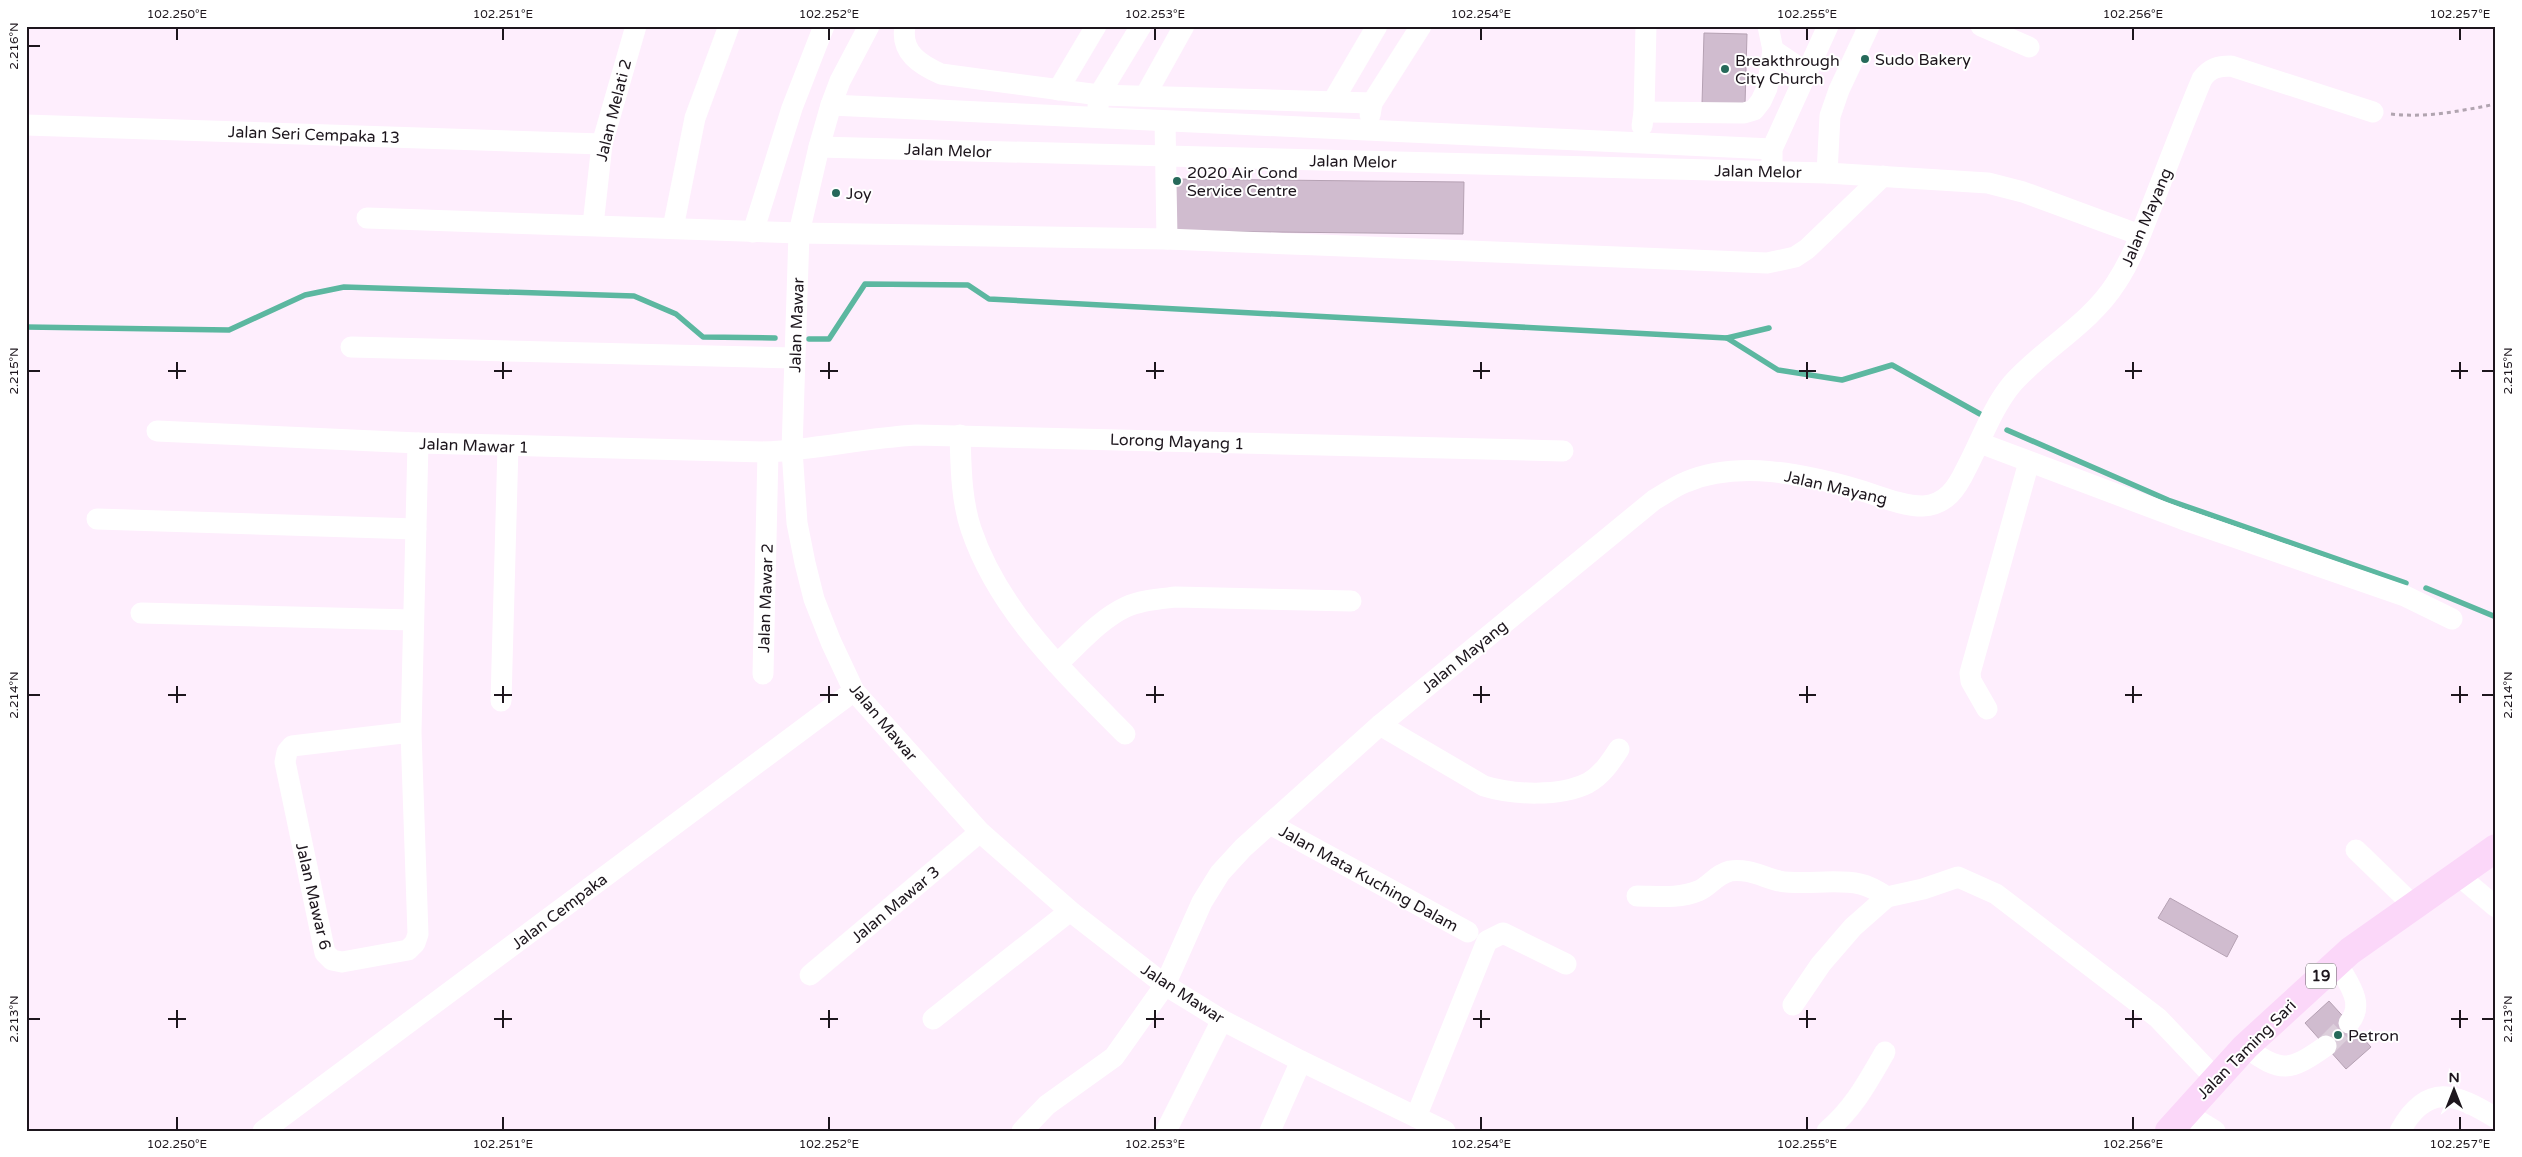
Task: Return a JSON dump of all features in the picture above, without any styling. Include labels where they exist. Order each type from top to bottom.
[{"type":"main road","name":"Jalan Taming Sari","points":[[2177,1122],[2245,1047],[2337,963],[2496,848]]},
{"type":"street","name":"Jalan Melati 2","points":[[593,225],[602,144],[636,26]]},
{"type":"street","points":[[673,228],[696,118],[729,26]]},
{"type":"street","points":[[754,232],[792,108],[824,26]]},
{"type":"street","name":"Jalan Mawar","points":[[869,26],[840,81],[819,147],[800,233],[794,358],[792,450],[797,523],[814,599],[854,691],[980,832],[1070,911],[1165,985],[1222,1020],[1301,1061],[1445,1131]]},
{"type":"street","points":[[905,26],[907,49],[920,65],[941,74],[1099,95],[1333,100],[1372,103]]},
{"type":"street","points":[[1058,90],[1096,26]]},
{"type":"street","points":[[1096,117],[1099,95],[1140,26]]},
{"type":"street","points":[[1145,96],[1184,26]]},
{"type":"street","points":[[1333,100],[1377,26]]},
{"type":"street","points":[[1367,130],[1372,103],[1421,26]]},
{"type":"street","points":[[1639,142],[1644,112],[1646,26]]},
{"type":"street","points":[[1644,112],[1744,113],[1754,110],[1767,88],[1774,50],[1768,26]]},
{"type":"street","points":[[1772,172],[1772,148],[1828,26]]},
{"type":"street","points":[[1827,173],[1830,116],[1839,90],[1869,26]]},
{"type":"street","points":[[1981,26],[2030,47]]},
{"type":"street","points":[[1774,50],[1807,73]]},
{"type":"street","name":"Jalan Mayang","points":[[1022,1131],[1047,1105],[1114,1057],[1165,985],[1202,902],[1220,873],[1243,848],[1380,725],[1654,500],[1686,481],[1723,472],[1761,472],[1798,475],[1832,482],[1908,504],[1924,506],[1940,502],[1952,493],[1980,443],[1994,411],[2011,386],[2028,367],[2102,302],[2116,284],[2140,235],[2202,78],[2208,71],[2218,66],[2231,66],[2373,112]]},
{"type":"street","name":"Jalan Melor","points":[[831,105],[1772,148]]},
{"type":"street","points":[[1165,121],[1167,239]]},
{"type":"street","name":"Jalan Seri Cempaka 13","points":[[26,124],[602,144]]},
{"type":"street","points":[[1483,164],[1484,135]]},
{"type":"street","name":"Jalan Melor","points":[[819,147],[1883,176],[1988,183],[2023,192],[2140,235]]},
{"type":"street","points":[[367,218],[754,232],[1167,239],[1767,263],[1795,257],[1807,249],[1883,176]]},
{"type":"street","points":[[351,347],[794,358]]},
{"type":"street","name":"Jalan Mawar 1","points":[[157,430],[508,446],[768,452],[792,450]]},
{"type":"street","points":[[960,435],[962,480],[971,528],[987,569],[1015,614],[1057,664],[1125,734]]},
{"type":"street","name":"Lorong Mayang 1","points":[[792,450],[875,437],[960,435],[1563,451]]},
{"type":"street","name":"Jalan Mawar 6","points":[[411,732],[292,746],[287,752],[285,762],[325,953],[332,960],[342,962],[408,950],[415,943],[418,934],[411,732],[412,620],[418,443]]},
{"type":"street","points":[[1980,443],[2182,519],[2405,596],[2452,619]]},
{"type":"street","points":[[501,700],[508,446]]},
{"type":"street","name":"Jalan Mawar 2","points":[[763,674],[768,522],[768,452]]},
{"type":"street","points":[[1987,709],[1971,681],[1970,673],[2029,462]]},
{"type":"street","points":[[97,519],[416,529]]},
{"type":"street","name":"Jalan Mawar 2","points":[[768,522],[797,523]]},
{"type":"street","points":[[1057,664],[1110,617],[1126,606],[1149,600],[1176,597],[1351,601]]},
{"type":"street","points":[[141,613],[412,620]]},
{"type":"street","name":"Jalan Cempaka","points":[[263,1131],[854,691]]},
{"type":"street","points":[[1380,725],[1484,786],[1502,792],[1559,791],[1587,784],[1606,770],[1619,750]]},
{"type":"street","name":"Jalan Mata Kuching Dalam","points":[[1270,824],[1468,932]]},
{"type":"street","name":"Jalan Mawar 3","points":[[810,975],[980,832]]},
{"type":"street","points":[[2356,850],[2414,906]]},
{"type":"street","points":[[1637,896],[1680,896],[1699,890],[1714,878],[1731,871],[1754,872],[1778,880],[1804,884],[1858,883],[1874,888],[1887,897]]},
{"type":"street","points":[[2458,875],[2496,907]]},
{"type":"street","points":[[1793,1005],[1821,964],[1853,927],[1887,897],[1958,877],[1996,894],[2158,1018],[2215,1078]]},
{"type":"street","points":[[933,1019],[1070,911]]},
{"type":"street","points":[[1416,1117],[1487,941],[1503,933],[1566,964]]},
{"type":"street","points":[[2337,963],[2357,1000],[2357,1010],[2349,1023]]},
{"type":"street","points":[[1166,1131],[1222,1020]]},
{"type":"street","points":[[2245,1047],[2269,1064],[2285,1066],[2301,1063],[2326,1046]]},
{"type":"street","points":[[1826,1131],[1846,1115],[1863,1091],[1885,1052]]},
{"type":"street","points":[[1270,1131],[1301,1061]]},
{"type":"street","points":[[2400,1131],[2409,1115],[2423,1101],[2440,1096],[2463,1100],[2496,1118]]},
{"type":"street","points":[[2177,1122],[2215,1131]]},
{"type":"path","points":[[2373,112],[2426,116],[2454,114],[2496,104]]},
{"type":"building","name":"Breakthrough City Church","points":[[1704,33],[1747,34],[1745,105],[1702,104]]},
{"type":"building","points":[[1176,179],[1464,182],[1463,234],[1175,231]]},
{"type":"building","points":[[2170,898],[2238,936],[2227,957],[2158,918]]},
{"type":"building","name":"Petron","points":[[2329,1001],[2371,1047],[2346,1069],[2305,1023]]},
{"type":"waterway","points":[[809,339],[829,339],[865,284],[968,285],[989,299],[1727,338],[1778,370],[1842,380],[1892,365],[1980,414]]},
{"type":"waterway","points":[[26,327],[229,330],[305,295],[344,287],[634,296],[676,314],[703,337],[775,338]]},
{"type":"waterway","points":[[1727,338],[1769,328]]},
{"type":"waterway","points":[[2007,430],[2168,500],[2406,583]]},
{"type":"waterway","points":[[2426,588],[2496,617]]},
{"type":"tunnel","points":[[2326,1046],[2349,1023]]},
{"type":"place","name":"Sudo Bakery","points":[[1865,59]]},
{"type":"place","name":"Breakthrough City Church","points":[[1725,69]]},
{"type":"place","name":"2020 Air Cond Service Centre","points":[[1177,181]]},
{"type":"place","name":"Joy","points":[[836,193]]},
{"type":"place","name":"Petron","points":[[2338,1035]]}]
